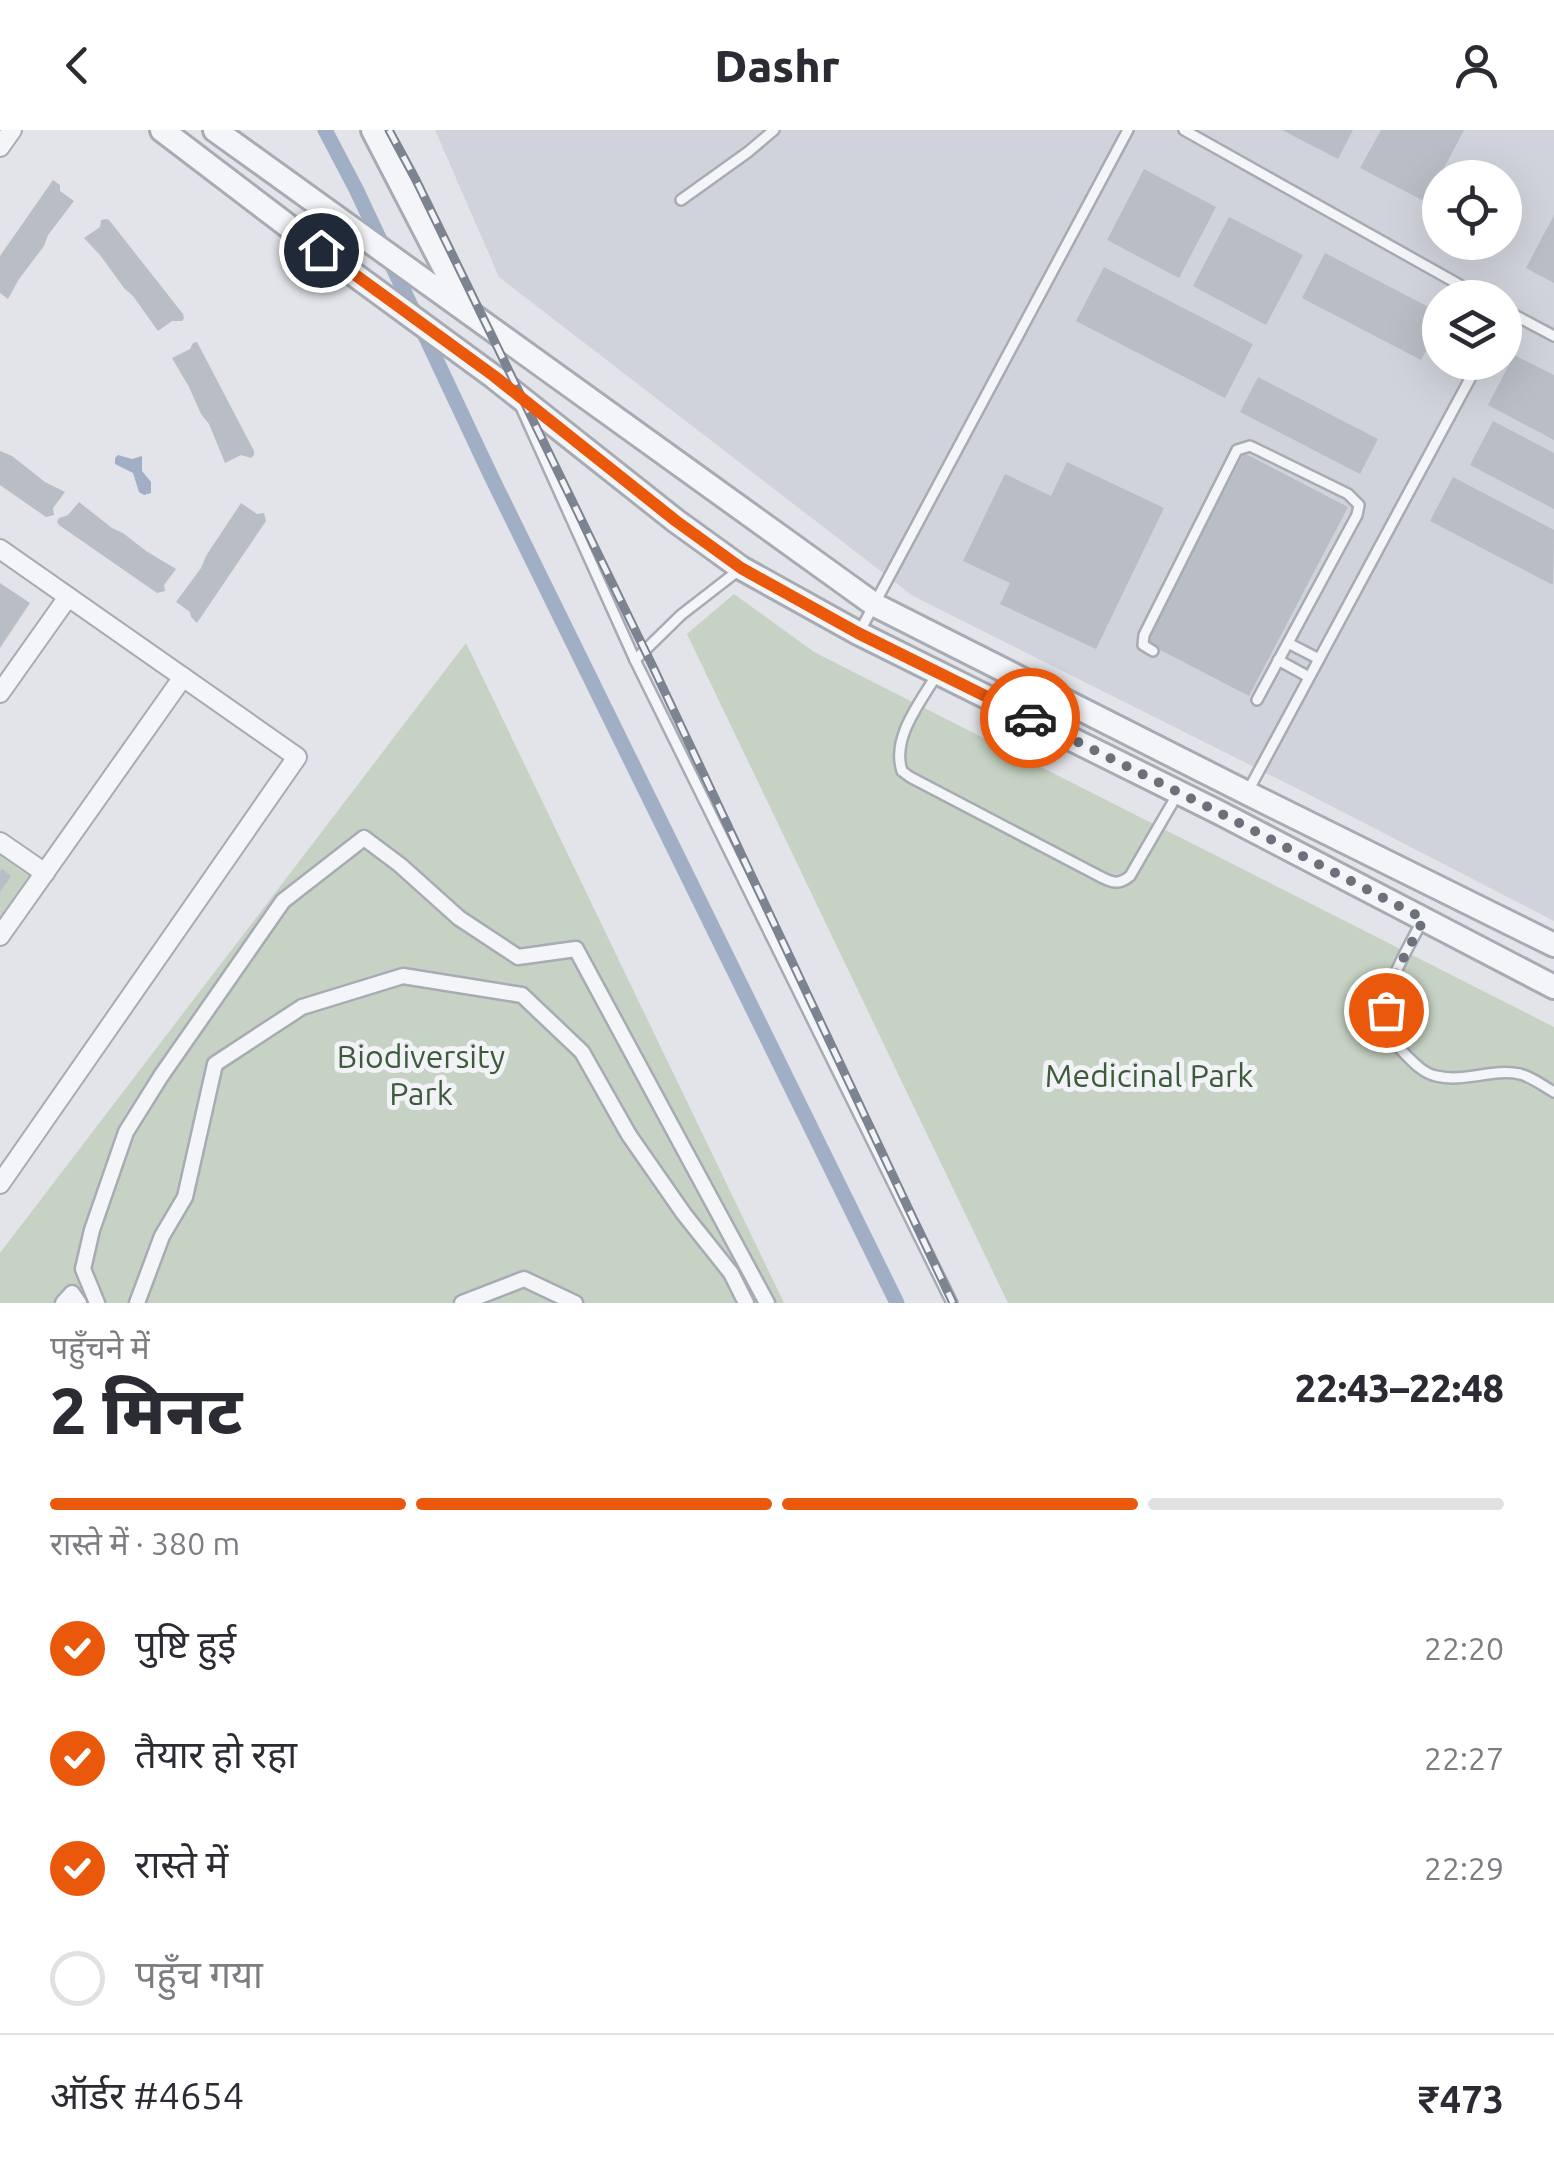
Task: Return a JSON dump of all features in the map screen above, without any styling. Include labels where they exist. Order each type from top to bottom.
[{"type":"street","points":[[0,147],[12,130]]},
{"type":"street","points":[[162,130],[494,376],[741,568],[858,633],[1179,792],[1554,987]]},
{"type":"street","points":[[215,130],[875,605],[1554,945]]},
{"type":"street","points":[[373,130],[460,307]]},
{"type":"street","points":[[0,549],[297,757],[0,1184]]},
{"type":"street","points":[[0,693],[68,597]]},
{"type":"street","points":[[0,936],[183,677]]},
{"type":"street","points":[[97,1303],[83,1269],[92,1230],[126,1132],[283,900],[364,838],[459,918],[518,957],[576,948],[767,1303]]},
{"type":"street","points":[[0,842],[45,873]]},
{"type":"street","points":[[137,1303],[162,1236],[185,1197],[215,1064],[302,1007],[403,976],[522,995],[582,1052],[629,1135],[731,1273],[746,1303]]},
{"type":"street","points":[[462,1303],[524,1279],[575,1303]]},
{"type":"street","points":[[63,1303],[72,1293],[79,1303]]},
{"type":"lane","points":[[680,200],[774,130]]},
{"type":"lane","points":[[858,633],[1128,130]]},
{"type":"lane","points":[[1184,130],[1451,280]]},
{"type":"lane","points":[[1522,320],[1554,336]]},
{"type":"lane","points":[[1247,793],[1469,380]]},
{"type":"lane","points":[[514,393],[635,660],[952,1303]]},
{"type":"lane","points":[[1153,651],[1143,646],[1144,634],[1238,450],[1250,446],[1348,494],[1359,506],[1257,700]]},
{"type":"lane","points":[[635,660],[681,616],[741,568]]},
{"type":"lane","points":[[1288,642],[1319,659]]},
{"type":"lane","points":[[1278,660],[1309,677]]},
{"type":"lane","points":[[938,673],[902,736],[898,750],[902,771],[1101,877],[1114,883],[1130,876],[1179,792]]},
{"type":"lane","points":[[1424,919],[1388,993],[1386,1025],[1393,1039],[1434,1076],[1518,1074],[1554,1092]]},
{"type":"shaded area","points":[[435,130],[1554,130],[1554,921],[913,596],[499,277]]},
{"type":"green space","name":"Medicinal Park","points":[[734,594],[814,652],[1554,1027],[1554,1303],[1008,1303],[687,634]]},
{"type":"green space","name":"Biodiversity Park","points":[[466,643],[784,1303],[0,1303],[0,1253]]},
{"type":"green space","points":[[0,850],[34,872],[0,922]]},
{"type":"water","points":[[118,455],[132,459],[142,456],[142,471],[151,482],[151,493],[139,492],[133,473],[115,464]]},
{"type":"building","points":[[1282,130],[1353,130],[1338,159]]},
{"type":"building","points":[[1381,130],[1464,130],[1448,160],[1422,160],[1422,200],[1360,168]]},
{"type":"building","points":[[1144,169],[1216,207],[1179,278],[1107,240]]},
{"type":"building","points":[[53,180],[74,201],[8,299],[0,293],[0,256]]},
{"type":"building","points":[[1554,215],[1554,283],[1526,268]]},
{"type":"building","points":[[1229,217],[1303,255],[1266,325],[1193,286]]},
{"type":"building","points":[[106,219],[183,314],[182,321],[172,321],[158,331],[84,238]]},
{"type":"building","points":[[1325,253],[1422,304],[1422,358],[1421,360],[1302,298]]},
{"type":"building","points":[[1104,267],[1253,344],[1225,398],[1076,321]]},
{"type":"building","points":[[197,342],[254,451],[251,458],[241,455],[225,463],[209,424],[172,358]]},
{"type":"building","points":[[1522,359],[1554,375],[1554,440],[1488,405],[1501,380],[1522,380]]},
{"type":"building","points":[[1258,377],[1378,439],[1360,474],[1240,412]]},
{"type":"building","points":[[1493,421],[1554,453],[1554,509],[1470,465]]},
{"type":"building","points":[[0,451],[65,492],[53,508],[54,515],[46,517],[0,485]]},
{"type":"building","points":[[1244,453],[1348,507],[1249,696],[1145,642]]},
{"type":"building","points":[[1067,462],[1164,508],[1096,649],[1000,604],[1010,583],[963,561],[1005,474],[1051,496]]},
{"type":"building","points":[[1453,477],[1554,530],[1553,585],[1430,521]]},
{"type":"building","points":[[79,502],[176,569],[164,585],[165,591],[157,593],[59,525],[59,518],[68,515]]},
{"type":"building","points":[[241,503],[257,514],[264,513],[266,521],[197,623],[176,602]]},
{"type":"building","points":[[0,583],[30,603],[0,648]]},
{"type":"building","points":[[0,871],[11,876],[0,892]]},
{"type":"waterway","points":[[325,130],[897,1303]]},
{"type":"railway","points":[[389,130],[654,669],[953,1303]]},
{"type":"way so far","points":[[1030,718],[1424,919],[1393,978],[1386,1010]]},
{"type":"route","points":[[321,250],[494,376],[741,568],[858,633],[1030,718]]}]
